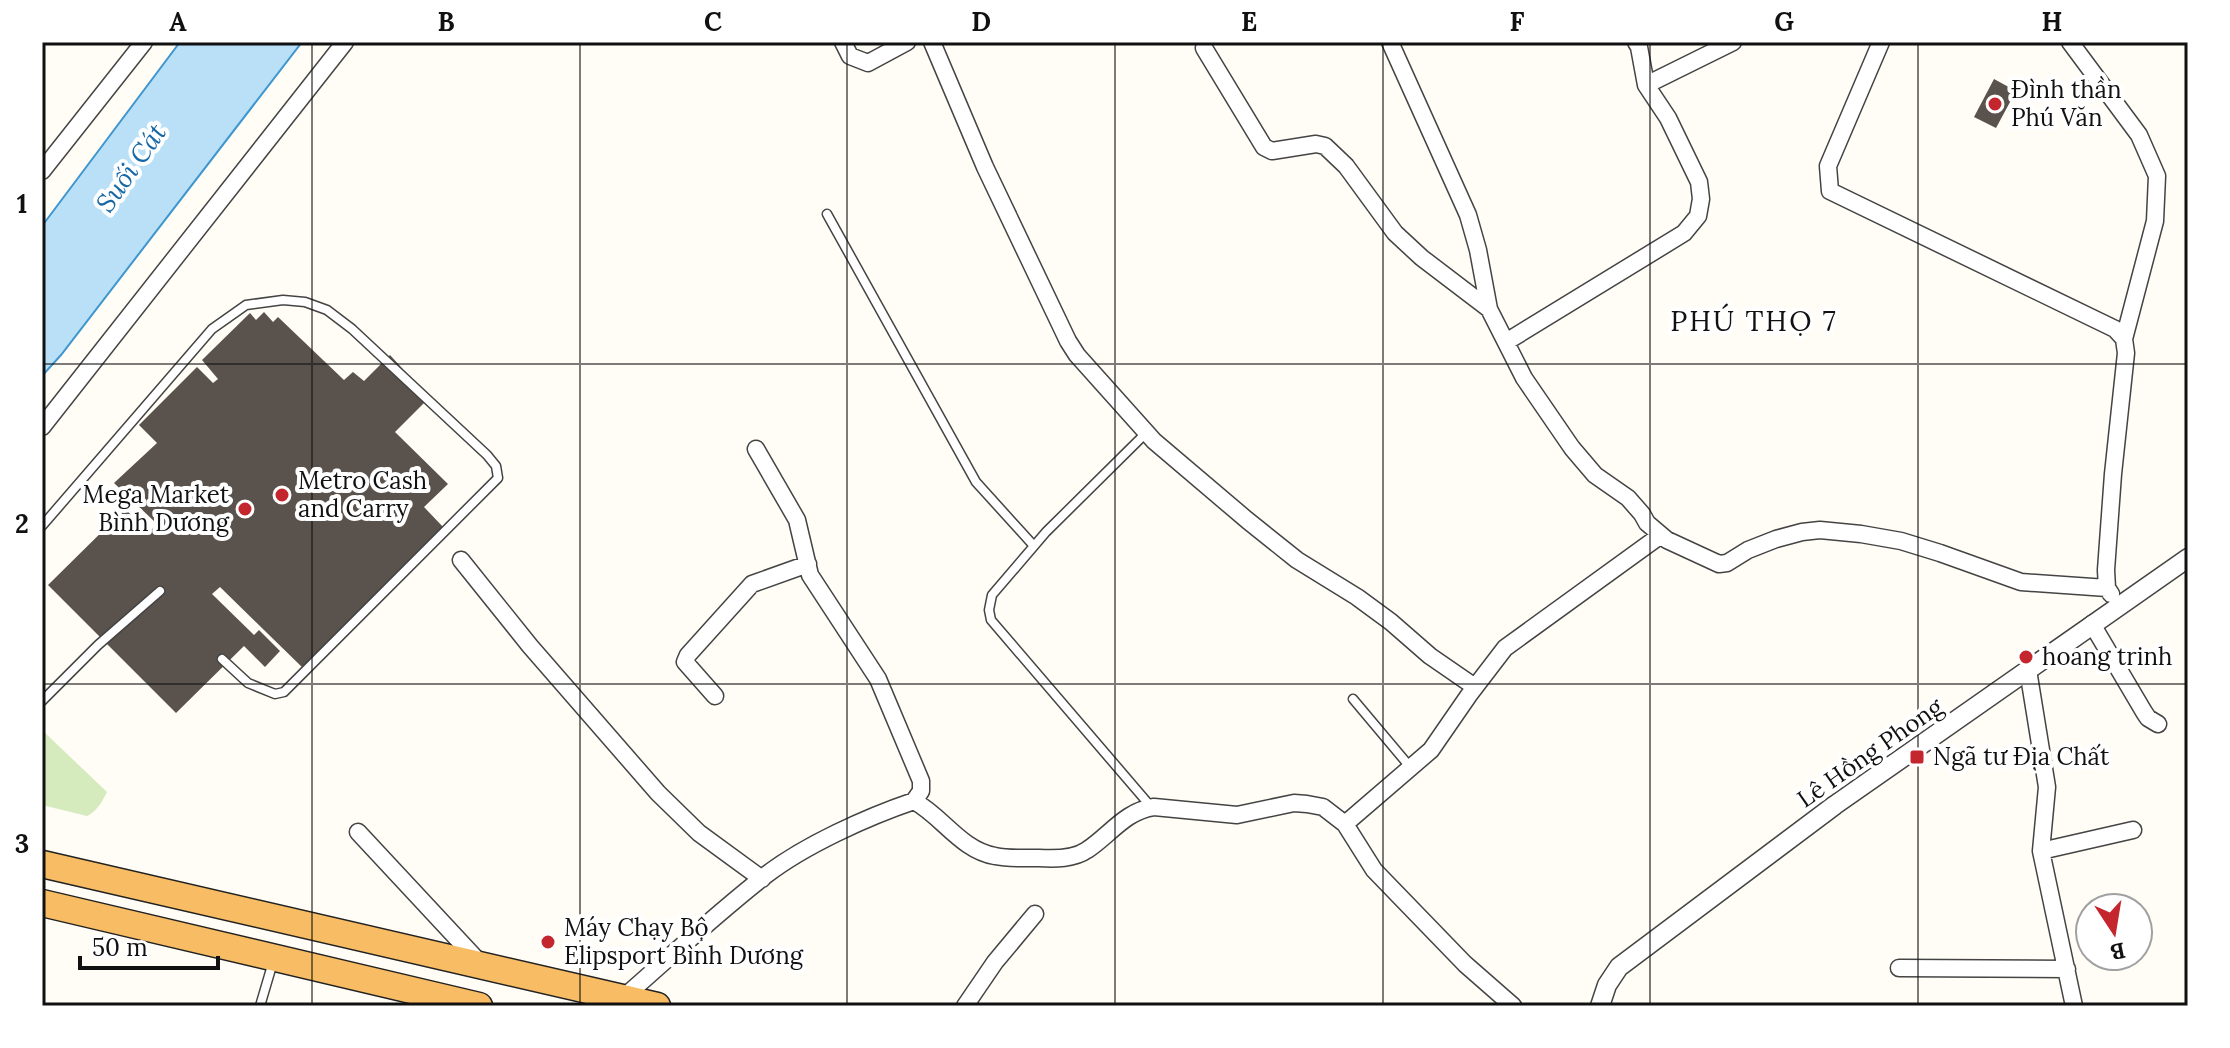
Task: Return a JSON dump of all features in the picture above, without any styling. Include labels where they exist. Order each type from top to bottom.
[{"type":"highway","points":[[42,864],[657,1006]]},
{"type":"highway","points":[[42,903],[479,1006]]},
{"type":"street","points":[[42,171],[144,42]]},
{"type":"street","points":[[42,427],[345,42]]},
{"type":"street","points":[[843,42],[850,56],[868,63],[907,42]]},
{"type":"street","points":[[932,42],[985,167],[1077,355],[1146,432],[1236,511],[1297,560],[1357,597],[1430,656],[1475,687]]},
{"type":"street","points":[[1390,42],[1468,215],[1489,309],[1524,378],[1572,448],[1595,475],[1628,498],[1647,523],[1667,540],[1719,564],[1802,532],[1820,530],[1861,534],[1901,541],[2021,582],[2107,588]]},
{"type":"street","points":[[1506,342],[1684,233],[1698,216],[1701,199],[1699,182],[1668,118],[1646,85],[1636,42]]},
{"type":"street","points":[[1646,85],[1733,42]]},
{"type":"street","points":[[1881,42],[1828,166],[1830,191],[2115,329],[2124,339]]},
{"type":"street","points":[[2070,42],[2139,135],[2157,176],[2155,221],[2124,339],[2126,353],[2106,570],[2107,588],[2118,606]]},
{"type":"street","points":[[1204,48],[1264,147],[1272,151],[1316,144],[1325,146],[1346,166],[1395,233],[1422,258],[1489,309]]},
{"type":"street","points":[[623,998],[762,879],[806,849],[890,809],[914,801],[921,791],[921,781],[878,679],[810,575],[797,520],[756,449]]},
{"type":"street","points":[[1345,824],[1431,750],[1505,648],[1661,535]]},
{"type":"street","name":"Lê Hồng Phong","points":[[1600,1006],[1607,985],[1619,967],[1835,805],[2188,558]]},
{"type":"street","points":[[461,560],[530,646],[658,793],[699,833],[762,879]]},
{"type":"street","points":[[715,696],[685,662],[688,655],[752,584],[808,564]]},
{"type":"street","points":[[2092,624],[2148,718],[2158,724]]},
{"type":"street","points":[[2028,670],[2047,787],[2041,851],[2074,1006]]},
{"type":"street","points":[[914,801],[979,852],[996,857],[1049,858],[1080,854],[1129,815],[1149,807],[1237,815],[1294,803],[1323,807],[1345,824],[1374,870],[1465,964],[1513,1006]]},
{"type":"street","points":[[2041,851],[2133,830]]},
{"type":"street","points":[[358,832],[484,967]]},
{"type":"street","points":[[965,1006],[995,962],[1035,914]]},
{"type":"street","points":[[1899,968],[2067,969]]},
{"type":"lane","points":[[827,214],[976,482],[1034,546]]},
{"type":"lane","points":[[42,526],[212,329],[246,305],[283,300],[305,302],[327,310],[352,329],[487,455],[496,466],[498,478],[284,692],[275,694],[248,683],[222,659]]},
{"type":"lane","points":[[1146,432],[1034,546],[992,595],[989,610],[991,620],[1149,807]]},
{"type":"lane","points":[[42,701],[98,645],[160,591]]},
{"type":"lane","points":[[1353,699],[1411,768]]},
{"type":"lane","points":[[260,1006],[274,958]]},
{"type":"green space","points":[[42,730],[107,792],[96,809],[87,816],[42,805]]},
{"type":"water","name":"Suối Cát","points":[[180,42],[302,42],[42,376],[42,226]]},
{"type":"building","name":"Đình thần Phú Văn","points":[[1994,79],[2016,91],[1996,128],[1974,117]]},
{"type":"building","name":"Metro Cash and Carry","points":[[264,312],[273,322],[278,317],[344,380],[353,372],[364,381],[390,355],[429,398],[395,432],[448,484],[424,507],[444,528],[304,669],[220,587],[212,594],[254,635],[259,630],[280,651],[265,667],[244,646],[176,713],[48,585],[125,509],[149,532],[157,524],[114,483],[157,443],[139,425],[197,367],[213,383],[218,379],[202,360],[250,313],[256,320]]},
{"type":"place","name":"Đình thần Phú Văn","points":[[1995,104]]},
{"type":"place","name":"Metro Cash and Carry","points":[[282,495]]},
{"type":"place","name":"Mega Market Bình Dương","points":[[245,509]]},
{"type":"place","name":"hoang trinh","points":[[2026,657]]},
{"type":"place","name":"Ngã tư Địa Chất","points":[[1917,757]]},
{"type":"place","name":"Máy Chạy Bộ Elipsport Bình Dương","points":[[548,942]]},
{"type":"district","name":"PHÚ THỌ 7","points":[[1754,321]]}]
